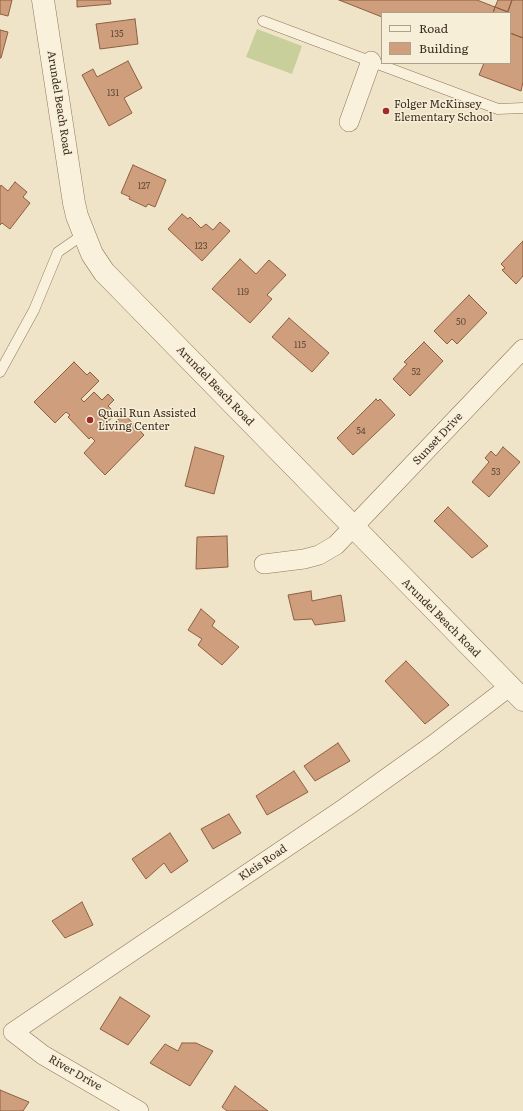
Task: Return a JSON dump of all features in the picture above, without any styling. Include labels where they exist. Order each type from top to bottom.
[{"type":"street","name":"Arundel Beach Road","points":[[43,0],[74,203],[92,254],[104,272],[516,694]]},
{"type":"street","points":[[349,122],[371,61]]},
{"type":"street","name":"Sunset Drive","points":[[264,564],[304,559],[319,555],[336,546],[523,349]]},
{"type":"street","name":"Kleis Road","points":[[12,1032],[346,808],[433,745],[516,694]]},
{"type":"street","name":"River Drive","points":[[12,1032],[43,1055],[139,1111]]},
{"type":"lane","points":[[264,21],[498,109],[523,108]]},
{"type":"lane","points":[[0,372],[34,310],[58,252],[84,234]]},
{"type":"green space","points":[[257,29],[302,46],[292,74],[246,57]]},
{"type":"building","points":[[0,0],[12,0],[8,16],[0,14]]},
{"type":"building","points":[[77,0],[110,0],[111,4],[77,7]]},
{"type":"building","points":[[339,0],[477,0],[495,7],[493,12],[381,12],[381,17]]},
{"type":"building","points":[[498,0],[512,0],[508,12],[495,7]]},
{"type":"building","points":[[512,0],[523,0],[523,38],[511,33],[511,12],[507,12]]},
{"type":"building","points":[[495,7],[508,12],[493,12]]},
{"type":"building","points":[[135,19],[138,44],[100,49],[96,24]]},
{"type":"building","points":[[0,30],[8,32],[1,58],[0,58]]},
{"type":"building","points":[[511,33],[523,38],[523,82],[521,91],[479,75],[484,64],[511,64]]},
{"type":"building","points":[[128,61],[142,88],[124,98],[132,113],[109,126],[82,75],[93,69],[97,77]]},
{"type":"building","points":[[133,165],[166,180],[155,207],[148,204],[146,207],[129,199],[130,197],[121,193]]},
{"type":"building","points":[[15,182],[27,192],[23,197],[30,203],[10,229],[2,223],[0,225],[0,187],[1,185],[8,191]]},
{"type":"building","points":[[182,214],[188,219],[190,217],[201,228],[206,224],[213,230],[220,222],[230,231],[202,261],[168,229]]},
{"type":"building","points":[[523,241],[523,276],[516,284],[502,270],[505,268],[501,264]]},
{"type":"building","points":[[240,259],[256,274],[269,260],[286,275],[267,295],[272,299],[250,323],[212,289]]},
{"type":"building","points":[[469,295],[487,313],[457,344],[452,339],[447,344],[434,331]]},
{"type":"building","points":[[289,318],[329,353],[312,372],[272,337]]},
{"type":"building","points":[[424,342],[443,361],[410,396],[393,379],[407,364],[404,362]]},
{"type":"building","name":"Quail Run Assisted Living Center","points":[[74,362],[87,375],[90,372],[99,381],[81,399],[84,402],[94,392],[102,400],[108,394],[114,400],[108,406],[116,414],[105,424],[109,428],[124,414],[144,435],[105,475],[84,453],[95,441],[91,437],[89,439],[68,417],[70,415],[66,412],[55,423],[34,402]]},
{"type":"building","points":[[376,399],[378,401],[380,399],[395,415],[353,455],[337,438]]},
{"type":"building","points":[[195,447],[224,456],[214,494],[185,486]]},
{"type":"building","points":[[503,447],[520,462],[489,497],[472,482],[489,462],[485,458],[491,451],[496,456]]},
{"type":"building","points":[[448,507],[488,546],[472,558],[434,521]]},
{"type":"building","points":[[227,536],[228,567],[196,569],[197,537]]},
{"type":"building","points":[[311,591],[312,601],[341,595],[345,621],[315,625],[312,619],[294,620],[288,595]]},
{"type":"building","points":[[201,609],[215,621],[212,626],[239,647],[222,665],[198,645],[202,639],[188,630]]},
{"type":"building","points":[[406,661],[449,705],[425,724],[385,681]]},
{"type":"building","points":[[338,743],[350,761],[315,781],[304,766]]},
{"type":"building","points":[[294,771],[308,792],[267,815],[256,796]]},
{"type":"building","points":[[229,814],[241,833],[213,849],[201,829]]},
{"type":"building","points":[[170,833],[188,861],[171,873],[164,863],[146,879],[132,859]]},
{"type":"building","points":[[82,902],[93,925],[65,938],[52,921]]},
{"type":"building","points":[[120,997],[150,1016],[128,1045],[100,1029]]},
{"type":"building","points":[[182,1043],[196,1043],[213,1051],[190,1086],[150,1063],[165,1044],[178,1051]]},
{"type":"building","points":[[235,1086],[268,1111],[227,1111],[222,1107]]},
{"type":"building","points":[[0,1090],[29,1102],[23,1111],[0,1111]]},
{"type":"place","name":"Folger McKinsey Elementary School","points":[[386,111]]},
{"type":"place","name":"Quail Run Assisted Living Center","points":[[90,420]]}]
